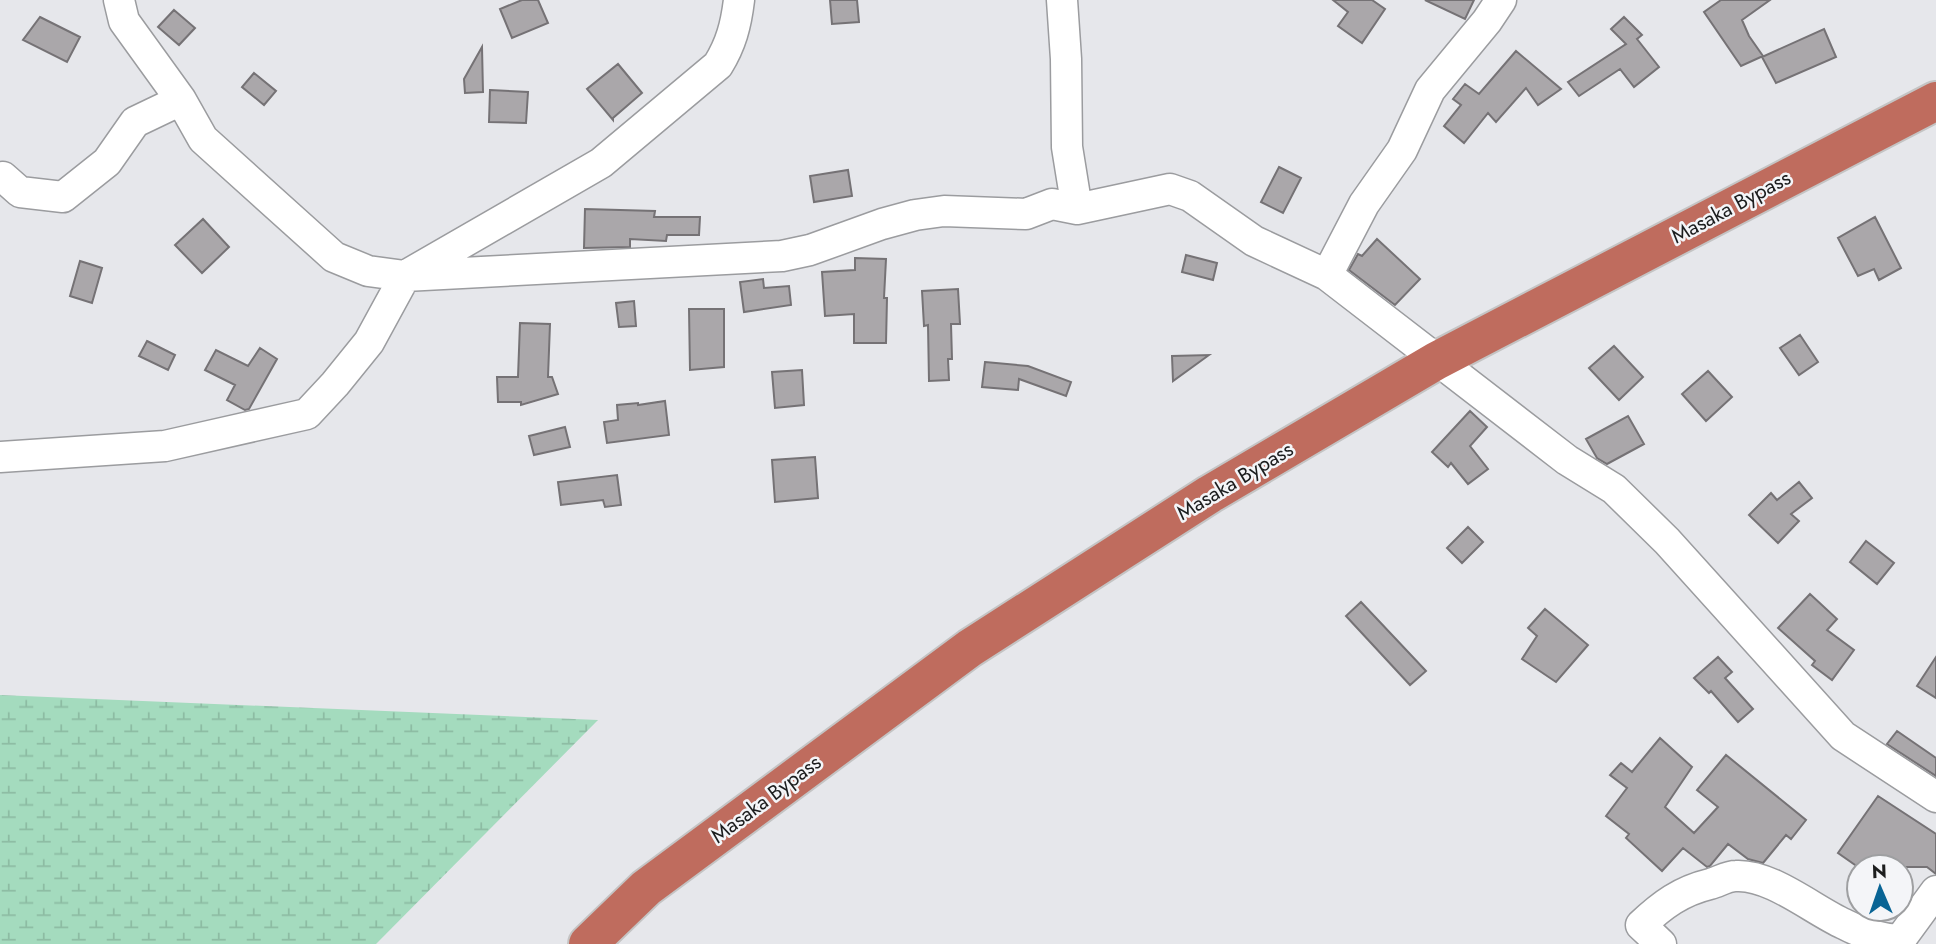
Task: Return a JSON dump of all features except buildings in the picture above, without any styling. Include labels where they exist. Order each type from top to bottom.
[{"type":"highway","name":"Masaka Bypass","points":[[588,944],[646,888],[970,648],[1210,495],[1436,361],[1936,101]]},
{"type":"street","points":[[119,0],[124,21],[181,100],[203,139],[334,257],[368,271],[405,276],[782,256],[810,250],[915,215],[944,211],[1026,214],[1052,204],[1077,209],[1170,189],[1190,196],[1254,241],[1328,275],[1567,460],[1614,489],[1667,541],[1843,736],[1936,797]]},
{"type":"street","points":[[0,457],[164,446],[307,414],[369,342],[405,276],[601,163],[718,65],[729,47],[736,27],[739,0]]},
{"type":"street","points":[[1062,0],[1067,146],[1077,209]]},
{"type":"street","points":[[1328,275],[1364,204],[1402,150],[1430,90],[1487,22],[1501,0]]},
{"type":"street","points":[[3,177],[20,192],[63,197],[107,162],[135,122],[181,100]]},
{"type":"street","points":[[1661,944],[1641,925],[1670,899],[1735,876],[1756,879],[1782,889],[1845,925],[1882,939],[1900,940],[1936,891]]},
{"type":"green space","points":[[0,695],[598,720],[376,944],[0,944]]}]
